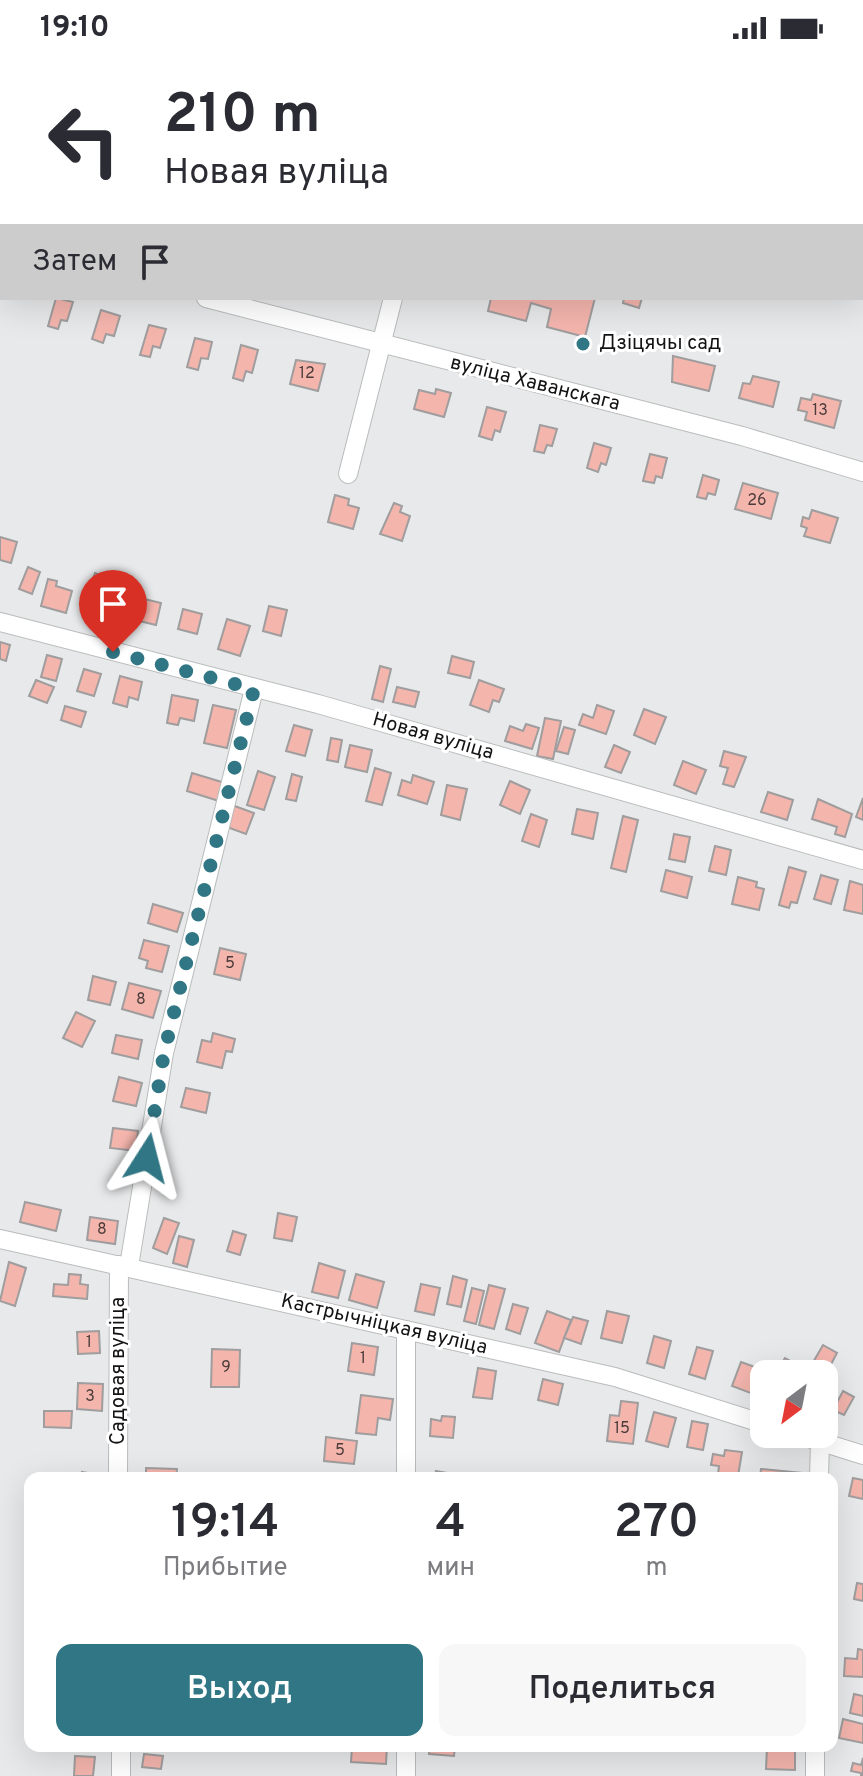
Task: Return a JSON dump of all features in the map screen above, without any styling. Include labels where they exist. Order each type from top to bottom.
[{"type":"street","name":"вуліца Хаванскага","points":[[213,300],[742,436],[863,472]]},
{"type":"street","points":[[348,474],[392,300]]},
{"type":"street","name":"Новая вуліца","points":[[0,622],[318,704],[863,860]]},
{"type":"street","name":"Садовая вуліца","points":[[118,1472],[124,1265],[164,1053],[254,689]]},
{"type":"street","name":"Кастрычніцкая вуліца","points":[[0,1239],[615,1377],[750,1420]]},
{"type":"street","points":[[406,1330],[406,1472]]},
{"type":"street","points":[[838,1447],[863,1455]]},
{"type":"street","points":[[819,1472],[820,1448]]},
{"type":"street","points":[[121,1752],[121,1776]]},
{"type":"street","points":[[406,1752],[406,1776]]},
{"type":"street","points":[[815,1752],[815,1776]]},
{"type":"building","points":[[55,300],[73,302],[67,321],[61,320],[58,329],[48,326]]},
{"type":"building","points":[[491,300],[594,300],[585,337],[547,327],[551,309],[531,303],[526,321],[488,311]]},
{"type":"building","points":[[624,300],[641,300],[639,308],[623,303]]},
{"type":"building","points":[[101,310],[120,316],[114,336],[106,334],[103,343],[92,339]]},
{"type":"building","points":[[149,325],[166,329],[160,348],[153,346],[150,357],[140,355]]},
{"type":"building","points":[[195,338],[212,342],[208,359],[201,358],[198,370],[187,367]]},
{"type":"building","points":[[241,345],[258,350],[252,373],[246,371],[243,381],[233,378]]},
{"type":"building","points":[[673,356],[715,366],[709,391],[672,382]]},
{"type":"building","points":[[296,360],[325,364],[318,391],[290,384]]},
{"type":"building","points":[[753,376],[779,382],[773,407],[739,398],[743,383],[750,384]]},
{"type":"building","points":[[436,389],[451,393],[444,417],[414,409],[419,390],[435,394]]},
{"type":"building","points":[[813,394],[841,401],[834,428],[805,420],[807,412],[798,410],[801,398],[811,400]]},
{"type":"building","points":[[487,407],[506,412],[500,432],[495,430],[492,440],[479,436]]},
{"type":"building","points":[[540,425],[557,429],[552,446],[547,445],[544,453],[534,451]]},
{"type":"building","points":[[594,443],[611,448],[606,465],[601,463],[598,472],[587,468]]},
{"type":"building","points":[[650,454],[667,458],[662,478],[656,476],[654,483],[643,481]]},
{"type":"building","points":[[703,475],[719,480],[715,495],[708,493],[706,499],[697,497]]},
{"type":"building","points":[[743,483],[778,493],[771,519],[735,509]]},
{"type":"building","points":[[335,495],[349,499],[348,505],[359,508],[353,529],[328,522]]},
{"type":"building","points":[[394,503],[402,506],[400,512],[410,516],[402,541],[380,534]]},
{"type":"building","points":[[812,510],[838,518],[830,543],[804,536],[807,528],[801,526],[803,517],[809,519]]},
{"type":"building","points":[[0,537],[17,542],[11,563],[0,560]]},
{"type":"building","points":[[28,567],[40,572],[32,594],[19,589]]},
{"type":"building","points":[[95,573],[110,579],[101,606],[86,600]]},
{"type":"building","points":[[48,579],[57,581],[56,586],[72,591],[66,613],[41,606]]},
{"type":"building","points":[[136,597],[161,603],[156,625],[131,619]]},
{"type":"building","points":[[269,606],[287,610],[281,636],[263,631]]},
{"type":"building","points":[[110,607],[125,612],[118,632],[103,627]]},
{"type":"building","points":[[183,609],[202,614],[197,634],[178,629]]},
{"type":"building","points":[[227,619],[250,626],[240,656],[218,649]]},
{"type":"building","points":[[0,642],[10,645],[6,661],[0,659]]},
{"type":"building","points":[[47,655],[62,659],[56,681],[41,677]]},
{"type":"building","points":[[452,656],[474,662],[470,678],[448,673]]},
{"type":"building","points":[[380,666],[391,669],[383,702],[372,699]]},
{"type":"building","points":[[84,669],[101,674],[94,696],[77,691]]},
{"type":"building","points":[[120,676],[142,682],[138,700],[129,697],[127,707],[113,703]]},
{"type":"building","points":[[36,680],[54,687],[47,703],[29,696]]},
{"type":"building","points":[[479,680],[504,689],[499,702],[493,700],[489,712],[470,705]]},
{"type":"building","points":[[397,687],[419,692],[415,707],[393,702]]},
{"type":"building","points":[[172,695],[198,700],[194,721],[180,718],[178,725],[167,723]]},
{"type":"building","points":[[213,705],[236,710],[227,748],[204,743]]},
{"type":"building","points":[[597,705],[614,711],[606,734],[579,725],[583,714],[593,718]]},
{"type":"building","points":[[65,706],[86,712],[81,727],[61,720]]},
{"type":"building","points":[[644,709],[666,717],[655,744],[634,735]]},
{"type":"building","points":[[545,718],[561,721],[553,759],[537,756]]},
{"type":"building","points":[[526,724],[539,728],[532,749],[505,741],[510,726],[523,731]]},
{"type":"building","points":[[294,725],[312,730],[305,756],[286,751]]},
{"type":"building","points":[[564,727],[575,730],[568,754],[556,751]]},
{"type":"building","points":[[331,738],[342,740],[338,762],[327,760]]},
{"type":"building","points":[[350,745],[372,750],[367,772],[345,767]]},
{"type":"building","points":[[614,745],[630,752],[621,773],[605,767]]},
{"type":"building","points":[[724,751],[746,757],[734,787],[723,784],[728,768],[720,766]]},
{"type":"building","points":[[683,761],[706,770],[696,794],[674,785]]},
{"type":"building","points":[[375,768],[391,773],[382,805],[366,801]]},
{"type":"building","points":[[258,771],[275,777],[264,810],[247,805]]},
{"type":"building","points":[[192,773],[225,783],[219,801],[187,791]]},
{"type":"building","points":[[292,774],[302,777],[296,801],[286,799]]},
{"type":"building","points":[[413,775],[434,782],[427,804],[398,795],[402,780],[411,783]]},
{"type":"building","points":[[510,781],[530,790],[520,814],[500,805]]},
{"type":"building","points":[[447,785],[467,789],[460,820],[441,815]]},
{"type":"building","points":[[768,792],[793,800],[787,820],[761,812]]},
{"type":"building","points":[[863,798],[863,820],[856,817]]},
{"type":"building","points":[[818,799],[852,814],[845,837],[835,834],[837,827],[812,819]]},
{"type":"building","points":[[232,805],[254,813],[246,834],[224,826]]},
{"type":"building","points":[[577,809],[598,813],[593,839],[572,834]]},
{"type":"building","points":[[531,814],[547,820],[539,847],[522,841]]},
{"type":"building","points":[[623,816],[638,820],[626,872],[611,868]]},
{"type":"building","points":[[674,834],[690,837],[685,862],[669,859]]},
{"type":"building","points":[[715,846],[731,850],[726,875],[709,871]]},
{"type":"building","points":[[789,867],[806,872],[797,903],[791,902],[789,908],[779,905]]},
{"type":"building","points":[[666,870],[692,877],[687,898],[661,891]]},
{"type":"building","points":[[821,875],[838,880],[831,904],[814,899]]},
{"type":"building","points":[[738,877],[757,882],[756,887],[764,889],[759,910],[732,904]]},
{"type":"building","points":[[850,881],[863,885],[863,914],[844,910]]},
{"type":"building","points":[[153,904],[183,913],[177,932],[148,923]]},
{"type":"building","points":[[144,940],[169,946],[162,972],[146,968],[148,961],[139,958]]},
{"type":"building","points":[[220,948],[246,954],[240,980],[214,974]]},
{"type":"building","points":[[93,976],[116,982],[110,1005],[88,1000]]},
{"type":"building","points":[[129,983],[161,991],[153,1018],[122,1009]]},
{"type":"building","points":[[76,1012],[95,1021],[82,1047],[63,1038]]},
{"type":"building","points":[[213,1033],[235,1039],[232,1052],[226,1051],[222,1068],[197,1062],[202,1040],[211,1042]]},
{"type":"building","points":[[116,1035],[142,1040],[138,1059],[112,1053]]},
{"type":"building","points":[[119,1077],[142,1083],[136,1106],[113,1101]]},
{"type":"building","points":[[186,1088],[210,1093],[206,1113],[181,1107]]},
{"type":"building","points":[[113,1128],[138,1131],[136,1151],[110,1148]]},
{"type":"building","points":[[25,1202],[61,1210],[56,1231],[20,1222]]},
{"type":"building","points":[[278,1213],[297,1217],[292,1241],[274,1238]]},
{"type":"building","points":[[90,1217],[118,1221],[115,1244],[87,1240]]},
{"type":"building","points":[[164,1218],[179,1223],[167,1254],[153,1248]]},
{"type":"building","points":[[233,1231],[246,1235],[240,1255],[227,1251]]},
{"type":"building","points":[[179,1236],[194,1240],[187,1267],[173,1263]]},
{"type":"building","points":[[9,1262],[26,1268],[15,1306],[0,1301]]},
{"type":"building","points":[[319,1263],[345,1271],[338,1298],[312,1292]]},
{"type":"building","points":[[69,1274],[81,1275],[80,1284],[88,1285],[87,1299],[53,1296],[54,1284],[68,1285]]},
{"type":"building","points":[[356,1274],[384,1282],[377,1308],[349,1300]]},
{"type":"building","points":[[453,1276],[467,1280],[461,1307],[447,1304]]},
{"type":"building","points":[[421,1284],[440,1288],[434,1315],[415,1311]]},
{"type":"building","points":[[489,1285],[505,1289],[494,1329],[479,1325]]},
{"type":"building","points":[[472,1288],[484,1291],[476,1324],[464,1321]]},
{"type":"building","points":[[513,1304],[528,1308],[520,1334],[506,1329]]},
{"type":"building","points":[[547,1311],[571,1320],[559,1352],[535,1343]]},
{"type":"building","points":[[607,1311],[629,1316],[622,1343],[601,1338]]},
{"type":"building","points":[[573,1317],[588,1321],[581,1344],[564,1338]]},
{"type":"building","points":[[99,1331],[100,1353],[78,1354],[77,1332]]},
{"type":"building","points":[[654,1336],[671,1341],[664,1368],[647,1363]]},
{"type":"building","points":[[352,1343],[378,1347],[374,1375],[348,1371]]},
{"type":"building","points":[[823,1345],[837,1353],[833,1360],[814,1360]]},
{"type":"building","points":[[697,1347],[713,1351],[705,1379],[689,1374]]},
{"type":"building","points":[[212,1349],[240,1350],[239,1387],[211,1387]]},
{"type":"building","points":[[741,1362],[750,1365],[750,1393],[732,1386]]},
{"type":"building","points":[[478,1368],[496,1371],[492,1399],[473,1397]]},
{"type":"building","points":[[543,1379],[563,1384],[558,1405],[538,1400]]},
{"type":"building","points":[[78,1383],[103,1384],[102,1411],[77,1409]]},
{"type":"building","points":[[843,1391],[854,1397],[844,1415],[838,1412],[838,1400]]},
{"type":"building","points":[[361,1395],[393,1399],[390,1420],[378,1418],[376,1435],[356,1433]]},
{"type":"building","points":[[621,1401],[638,1403],[633,1444],[607,1441],[610,1415],[619,1416]]},
{"type":"building","points":[[44,1411],[72,1411],[71,1428],[44,1427]]},
{"type":"building","points":[[654,1412],[676,1418],[668,1447],[646,1441]]},
{"type":"building","points":[[442,1416],[455,1417],[453,1438],[430,1436],[431,1419],[441,1421]]},
{"type":"building","points":[[692,1421],[708,1424],[703,1450],[687,1447]]},
{"type":"building","points":[[326,1437],[357,1441],[354,1464],[324,1461]]},
{"type":"building","points":[[725,1450],[742,1452],[739,1472],[718,1472],[719,1466],[711,1465],[713,1454],[724,1456]]},
{"type":"building","points":[[146,1468],[177,1469],[177,1472],[146,1472]]},
{"type":"building","points":[[761,1469],[792,1472],[761,1472]]},
{"type":"building","points":[[853,1478],[863,1480],[863,1499],[849,1496]]},
{"type":"building","points":[[857,1583],[863,1584],[863,1601],[854,1599]]},
{"type":"building","points":[[858,1649],[863,1650],[863,1677],[844,1676],[845,1658],[857,1659]]},
{"type":"building","points":[[854,1694],[863,1696],[863,1716],[850,1713]]},
{"type":"building","points":[[843,1719],[863,1724],[863,1743],[839,1738]]},
{"type":"building","points":[[352,1752],[387,1752],[386,1764],[351,1762]]},
{"type":"building","points":[[429,1752],[454,1752],[454,1756]]},
{"type":"building","points":[[767,1752],[795,1752],[795,1770],[766,1769]]},
{"type":"building","points":[[144,1754],[163,1756],[161,1769],[142,1767]]},
{"type":"building","points":[[75,1756],[95,1757],[93,1776],[74,1776]]},
{"type":"building","points":[[863,1758],[861,1776],[861,1773],[851,1771],[853,1763],[861,1765]]},
{"type":"place","name":"Дзіцячы сад","points":[[583,344]]},
{"type":"route","points":[[113,652],[254,689],[164,1053],[147,1158]]}]
